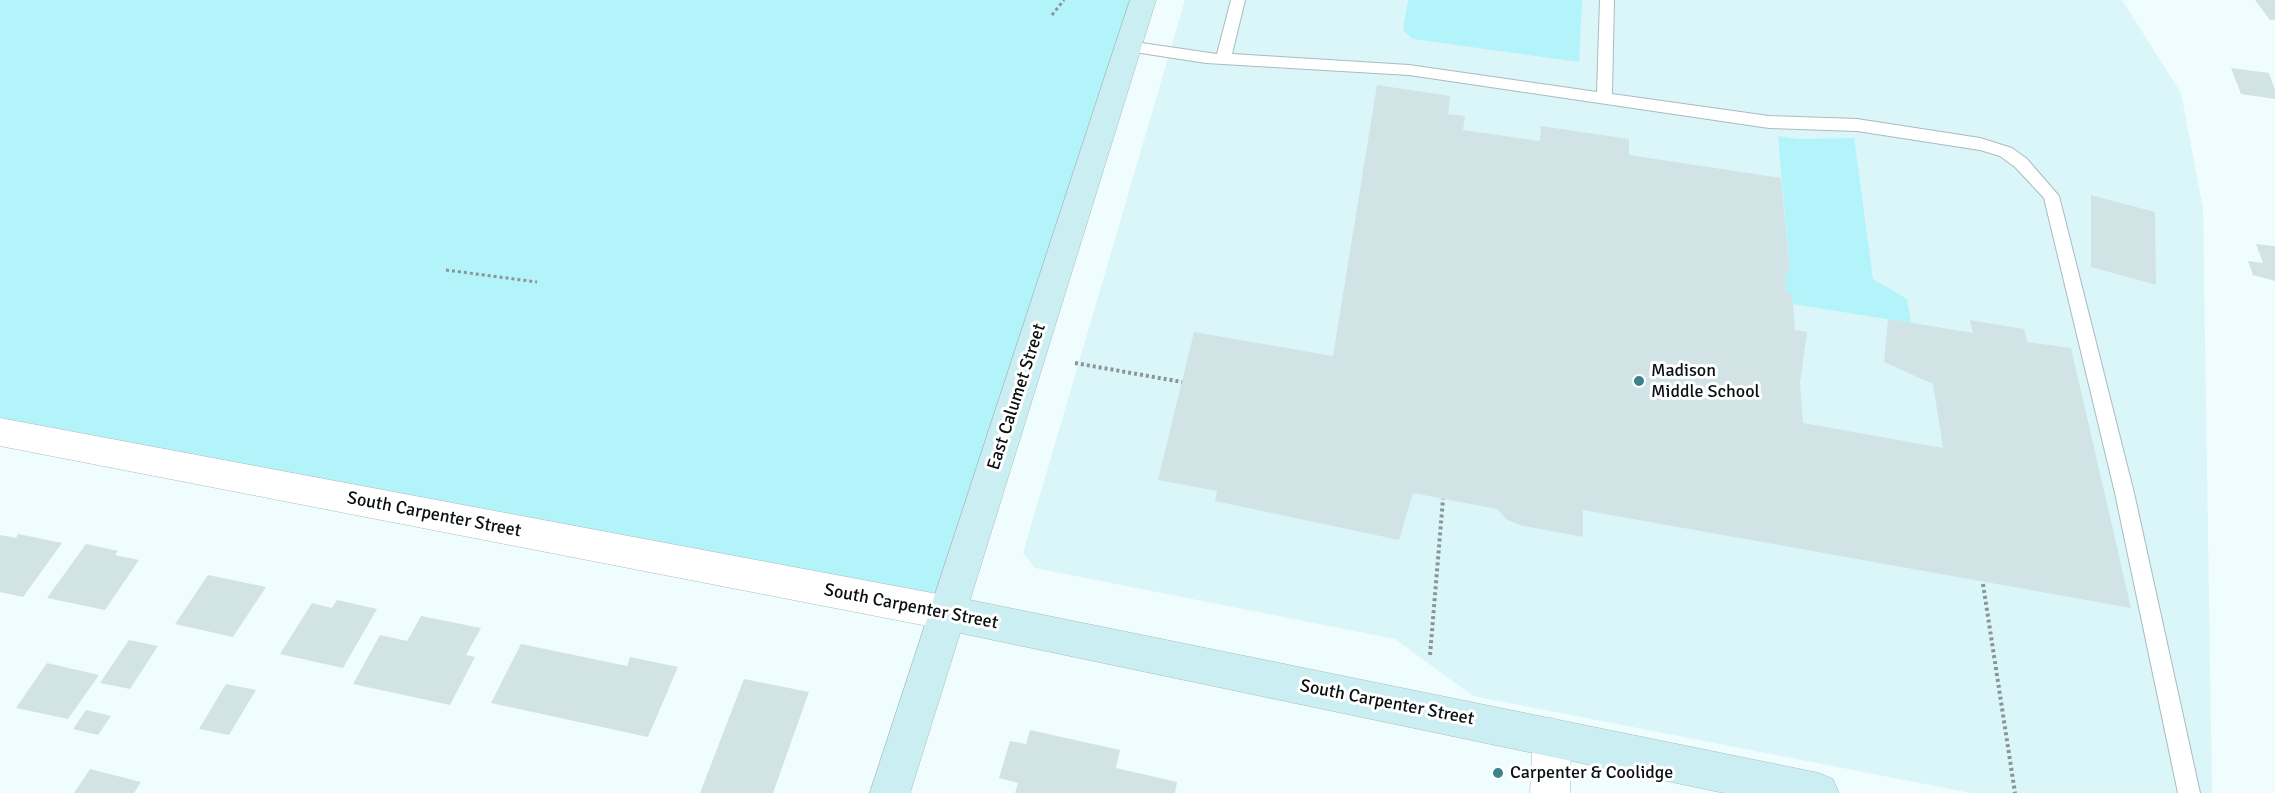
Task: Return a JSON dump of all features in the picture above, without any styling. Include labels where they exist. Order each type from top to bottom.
[{"type":"main road","name":"East Calumet Street","points":[[890,793],[1143,0]]},
{"type":"main road","name":"South Carpenter Street","points":[[948,613],[1819,793]]},
{"type":"street","name":"South Carpenter Street","points":[[0,432],[948,613]]},
{"type":"street","points":[[1550,793],[1552,736]]},
{"type":"lane","points":[[1223,59],[1238,0]]},
{"type":"lane","points":[[1604,98],[1607,0]]},
{"type":"lane","points":[[1128,46],[1223,59],[1381,67],[1768,122],[1857,125],[1980,144],[2006,152],[2037,178],[2051,196],[2116,449],[2155,621],[2189,793]]},
{"type":"path","points":[[1052,15],[1064,0]]},
{"type":"path","points":[[446,270],[537,282]]},
{"type":"path","points":[[1075,363],[1182,382]]},
{"type":"path","points":[[1430,656],[1443,499]]},
{"type":"path","points":[[1983,584],[2015,793]]},
{"type":"shaded area","points":[[0,0],[1143,0],[948,613],[0,432]]},
{"type":"shaded area","name":"Madison Middle School","points":[[1185,0],[2122,0],[2181,93],[2203,208],[2212,793],[1971,793],[1473,696],[1395,639],[1035,568],[1023,553]]},
{"type":"shaded area","points":[[1408,0],[1582,0],[1579,62],[1413,39],[1403,30]]},
{"type":"shaded area","points":[[1778,136],[1799,139],[1854,138],[1873,279],[1907,299],[1911,323],[1793,304],[1792,293],[1786,293],[1785,271],[1790,272]]},
{"type":"building","points":[[2255,0],[2275,0],[2275,20],[2270,20]]},
{"type":"building","points":[[2231,68],[2269,73],[2275,90],[2275,99],[2241,94]]},
{"type":"building","points":[[1377,85],[1450,96],[1448,114],[1465,116],[1463,130],[1540,141],[1541,126],[1629,139],[1629,155],[1781,178],[1790,272],[1785,271],[1786,293],[1792,293],[1795,330],[1807,332],[1800,383],[1803,423],[1943,448],[1933,384],[1884,362],[1888,319],[1973,333],[1970,320],[2024,329],[2027,342],[2071,348],[2131,608],[1583,510],[1583,537],[1519,525],[1506,519],[1497,509],[1413,493],[1399,540],[1215,501],[1217,491],[1158,480],[1194,332],[1333,356]]},
{"type":"building","points":[[2091,195],[2155,212],[2156,285],[2091,267]]},
{"type":"building","points":[[2256,244],[2275,246],[2275,281],[2253,275],[2248,261],[2263,263]]},
{"type":"building","points":[[18,534],[62,543],[23,597],[0,592],[0,535],[16,538]]},
{"type":"building","points":[[86,544],[118,551],[115,555],[139,560],[105,610],[47,598]]},
{"type":"building","points":[[208,575],[266,587],[233,637],[175,624]]},
{"type":"building","points":[[337,600],[377,609],[343,668],[280,654],[312,603],[332,608]]},
{"type":"building","points":[[421,616],[481,628],[466,655],[475,657],[450,705],[353,684],[380,635],[407,641]]},
{"type":"building","points":[[129,640],[158,646],[130,689],[100,683]]},
{"type":"building","points":[[521,644],[627,666],[630,657],[678,667],[648,737],[491,703]]},
{"type":"building","points":[[47,663],[99,675],[68,719],[16,708]]},
{"type":"building","points":[[744,679],[809,692],[773,793],[700,793]]},
{"type":"building","points":[[226,684],[256,690],[229,735],[199,729]]},
{"type":"building","points":[[86,710],[111,716],[98,735],[73,729]]},
{"type":"building","points":[[1030,730],[1120,750],[1116,768],[1177,782],[1175,793],[1015,793],[1018,783],[999,778],[1010,741],[1026,744]]},
{"type":"building","points":[[90,769],[141,782],[134,793],[74,793]]},
{"type":"place","name":"Madison Middle School","points":[[1639,381]]},
{"type":"place","name":"Carpenter & Coolidge","points":[[1498,773]]}]
